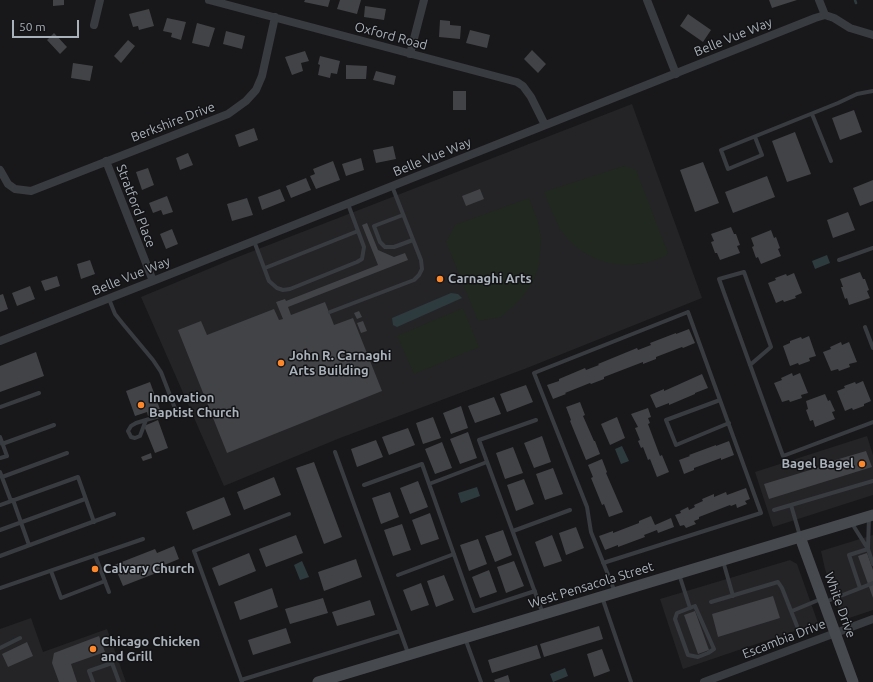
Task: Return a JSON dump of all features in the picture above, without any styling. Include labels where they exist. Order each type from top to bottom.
[{"type":"main road","name":"West Pensacola Street","points":[[319,682],[871,515]]},
{"type":"main road","name":"White Drive","points":[[800,537],[854,682]]},
{"type":"street","points":[[94,25],[100,0]]},
{"type":"street","name":"Oxford Road","points":[[208,0],[517,82],[523,86],[531,97],[545,125]]},
{"type":"street","points":[[410,54],[424,0]]},
{"type":"street","points":[[647,0],[676,74]]},
{"type":"street","points":[[819,0],[825,15],[834,18],[850,28],[873,34]]},
{"type":"street","name":"Belle Vue Way","points":[[0,341],[825,15]]},
{"type":"street","name":"Berkshire Drive","points":[[0,170],[8,184],[15,189],[23,191],[38,189],[228,114],[246,101],[256,90],[262,76],[275,18]]},
{"type":"street","name":"Stratford Place","points":[[106,161],[153,281]]},
{"type":"street","name":"Escambia Drive","points":[[704,682],[873,619]]},
{"type":"lane","points":[[755,136],[762,155],[728,169],[721,150],[755,136],[812,114],[857,94],[873,92]]},
{"type":"lane","points":[[812,114],[831,161]]},
{"type":"lane","points":[[330,312],[414,280],[422,269],[421,260],[392,186]]},
{"type":"lane","points":[[254,240],[269,280],[277,288],[283,290],[290,289],[362,259],[364,247],[348,204]]},
{"type":"lane","points":[[403,215],[374,226],[380,242],[385,247],[394,247],[413,240]]},
{"type":"lane","points":[[265,268],[358,231]]},
{"type":"lane","points":[[840,260],[873,248]]},
{"type":"lane","points":[[750,365],[770,347],[744,272],[719,279],[750,365],[783,456],[873,422]]},
{"type":"lane","points":[[109,298],[115,314],[154,360],[176,411],[146,420],[136,423],[131,426],[128,431],[131,437],[135,438],[140,436],[146,420]]},
{"type":"lane","points":[[603,563],[761,513],[688,312],[534,373],[587,507],[591,532],[603,563],[615,593]]},
{"type":"lane","points":[[865,327],[873,348]]},
{"type":"lane","points":[[0,407],[39,393]]},
{"type":"lane","points":[[720,400],[666,420],[676,445],[729,423]]},
{"type":"lane","points":[[536,420],[479,440],[543,614]]},
{"type":"lane","points":[[2,444],[54,426]]},
{"type":"lane","points":[[0,437],[7,456],[0,458]]},
{"type":"lane","points":[[335,452],[408,655]]},
{"type":"lane","points":[[2,480],[67,453]]},
{"type":"lane","points":[[429,484],[487,462]]},
{"type":"lane","points":[[364,485],[422,464],[474,611],[535,591]]},
{"type":"lane","points":[[0,472],[29,545]]},
{"type":"lane","points":[[0,505],[78,477],[94,522]]},
{"type":"lane","points":[[774,510],[873,481]]},
{"type":"lane","points":[[0,530],[85,499]]},
{"type":"lane","points":[[791,505],[800,537]]},
{"type":"lane","points":[[513,531],[570,510]]},
{"type":"lane","points":[[0,556],[114,514]]},
{"type":"lane","points":[[289,514],[194,551],[241,681],[400,631]]},
{"type":"lane","points":[[868,549],[871,515]]},
{"type":"lane","points":[[850,522],[868,549],[873,564]]},
{"type":"lane","points":[[0,588],[143,539]]},
{"type":"lane","points":[[860,588],[849,555],[868,549]]},
{"type":"lane","points":[[398,574],[454,554]]},
{"type":"lane","points":[[95,555],[109,592]]},
{"type":"lane","points":[[722,560],[733,596]]},
{"type":"lane","points":[[51,571],[61,598],[105,581]]},
{"type":"lane","points":[[679,573],[690,608]]},
{"type":"lane","points":[[711,602],[778,582],[798,626]]},
{"type":"lane","points":[[792,611],[873,583]]},
{"type":"lane","points":[[602,596],[631,682]]},
{"type":"lane","points":[[696,606],[714,649],[698,657],[688,655],[675,619],[677,613],[690,608],[696,606]]},
{"type":"lane","points":[[0,648],[20,638]]},
{"type":"lane","points":[[465,638],[481,682]]},
{"type":"lane","points":[[93,682],[89,671],[112,663],[119,682]]},
{"type":"shaded area","name":"Carnaghi Arts","points":[[632,104],[702,298],[527,368],[340,438],[224,486],[141,297],[230,260]]},
{"type":"shaded area","points":[[624,166],[636,170],[668,253],[666,256],[646,263],[627,265],[609,263],[594,258],[580,250],[570,242],[560,229],[544,192]]},
{"type":"shaded area","points":[[529,198],[538,222],[541,238],[539,265],[533,282],[520,300],[501,317],[478,321],[446,242],[455,225]]},
{"type":"shaded area","points":[[827,255],[830,263],[815,269],[812,261]]},
{"type":"shaded area","points":[[451,293],[458,294],[462,298],[397,327],[393,325],[392,318]]},
{"type":"shaded area","points":[[463,308],[479,347],[414,374],[397,336]]},
{"type":"shaded area","points":[[867,436],[873,455],[873,495],[773,527],[755,472]]},
{"type":"shaded area","points":[[622,446],[629,461],[621,464],[615,449]]},
{"type":"shaded area","points":[[477,487],[480,496],[461,503],[458,493]]},
{"type":"shaded area","points":[[873,535],[873,610],[849,618],[845,617],[841,615],[825,569],[821,551]]},
{"type":"shaded area","points":[[790,560],[797,564],[818,623],[683,669],[660,599]]},
{"type":"shaded area","points":[[302,561],[309,577],[300,580],[294,565]]},
{"type":"shaded area","points":[[31,618],[43,652],[107,629],[126,682],[0,682],[0,629]]},
{"type":"shaded area","points":[[565,668],[568,676],[553,682],[550,674]]},
{"type":"building","points":[[53,0],[64,0],[64,5],[53,6]]},
{"type":"building","points":[[305,0],[330,0],[328,7],[304,2]]},
{"type":"building","points":[[340,0],[361,0],[357,14],[337,9]]},
{"type":"building","points":[[769,0],[797,0],[772,8]]},
{"type":"building","points":[[365,6],[386,9],[384,20],[364,17]]},
{"type":"building","points":[[149,9],[154,26],[139,30],[138,26],[133,27],[129,14]]},
{"type":"building","points":[[688,14],[711,30],[703,42],[680,26]]},
{"type":"building","points":[[167,18],[186,22],[181,40],[171,37],[172,33],[163,31]]},
{"type":"building","points":[[440,20],[450,21],[450,25],[461,26],[460,39],[439,37]]},
{"type":"building","points":[[197,23],[215,28],[209,47],[192,43]]},
{"type":"building","points":[[470,30],[490,35],[487,48],[466,43]]},
{"type":"building","points":[[226,31],[245,36],[242,49],[223,44]]},
{"type":"building","points":[[54,33],[67,47],[60,54],[47,40]]},
{"type":"building","points":[[128,40],[135,46],[121,63],[114,56]]},
{"type":"building","points":[[532,50],[546,64],[538,73],[524,59]]},
{"type":"building","points":[[305,51],[309,61],[301,63],[303,71],[292,75],[285,57]]},
{"type":"building","points":[[320,56],[340,61],[337,74],[331,73],[330,78],[318,75]]},
{"type":"building","points":[[73,63],[93,66],[90,81],[71,78]]},
{"type":"building","points":[[346,65],[367,66],[366,79],[346,79]]},
{"type":"building","points":[[376,71],[396,76],[394,85],[373,80]]},
{"type":"building","points":[[453,91],[466,91],[466,110],[453,110]]},
{"type":"building","points":[[854,110],[862,132],[840,140],[832,118]]},
{"type":"building","points":[[254,128],[258,140],[239,147],[235,135]]},
{"type":"building","points":[[795,132],[811,174],[787,182],[772,141]]},
{"type":"building","points":[[393,146],[396,159],[376,163],[373,150]]},
{"type":"building","points":[[188,153],[193,165],[180,170],[176,158]]},
{"type":"building","points":[[361,158],[364,170],[346,176],[342,164]]},
{"type":"building","points":[[333,161],[340,180],[316,189],[310,176],[315,174],[313,169]]},
{"type":"building","points":[[703,162],[719,203],[695,212],[680,170]]},
{"type":"building","points":[[148,168],[154,185],[142,190],[136,172]]},
{"type":"building","points":[[767,176],[775,197],[733,213],[725,192]]},
{"type":"building","points":[[306,178],[311,190],[291,198],[286,186]]},
{"type":"building","points":[[873,180],[873,201],[860,206],[853,188]]},
{"type":"building","points":[[280,189],[285,201],[262,210],[258,197]]},
{"type":"building","points":[[480,189],[484,199],[466,206],[462,196]]},
{"type":"building","points":[[167,196],[173,212],[163,215],[161,210],[153,213],[149,203]]},
{"type":"building","points":[[247,198],[253,215],[232,221],[227,204]]},
{"type":"building","points":[[848,212],[855,230],[833,238],[827,220]]},
{"type":"building","name":"John R. Carnaghi Arts Building","points":[[367,223],[378,250],[394,257],[405,253],[408,260],[288,307],[291,315],[325,302],[334,325],[353,318],[382,391],[227,453],[178,330],[201,321],[207,335],[274,309],[279,320],[283,319],[276,302],[285,299],[286,301],[378,265],[362,225]]},
{"type":"building","points":[[731,227],[734,234],[736,234],[740,245],[737,246],[740,253],[720,260],[717,253],[715,253],[711,242],[714,241],[711,234]]},
{"type":"building","points":[[172,229],[178,244],[166,249],[160,234]]},
{"type":"building","points":[[771,230],[774,238],[776,237],[781,256],[761,264],[758,257],[756,258],[752,247],[754,246],[751,238]]},
{"type":"building","points":[[90,260],[95,274],[81,279],[77,264]]},
{"type":"building","points":[[860,272],[863,279],[865,279],[870,298],[849,305],[847,298],[845,299],[840,279]]},
{"type":"building","points":[[794,273],[802,293],[795,296],[796,298],[784,302],[783,300],[776,303],[768,283],[776,280],[775,278]]},
{"type":"building","points":[[57,276],[60,286],[45,291],[41,281]]},
{"type":"building","points":[[30,286],[35,299],[17,306],[12,293]]},
{"type":"building","points":[[3,294],[8,309],[0,312],[0,295]]},
{"type":"building","points":[[359,311],[362,317],[357,319],[354,313]]},
{"type":"building","points":[[363,321],[367,331],[361,333],[357,323]]},
{"type":"building","points":[[689,329],[695,343],[656,357],[656,359],[643,364],[643,362],[604,377],[604,379],[591,384],[590,383],[553,399],[547,385],[559,381],[559,379],[585,368],[586,370],[637,348],[638,350],[651,345],[650,343]]},
{"type":"building","points":[[809,336],[816,356],[809,358],[810,361],[799,365],[798,363],[790,366],[783,346],[790,343],[790,341]]},
{"type":"building","points":[[841,342],[842,345],[849,342],[857,362],[849,364],[850,367],[839,371],[838,369],[831,371],[823,352],[831,349],[830,347]]},
{"type":"building","points":[[36,352],[44,376],[0,392],[0,366]]},
{"type":"building","points":[[792,373],[793,376],[800,373],[808,393],[801,395],[802,398],[790,402],[789,400],[782,402],[774,383],[782,380],[781,378]]},
{"type":"building","points":[[702,374],[708,388],[669,405],[669,403],[656,408],[650,395],[664,389],[664,391]]},
{"type":"building","points":[[863,381],[871,401],[864,404],[864,406],[845,411],[837,391],[845,388],[844,386]]},
{"type":"building","points":[[150,382],[161,412],[148,416],[147,412],[135,416],[126,391]]},
{"type":"building","points":[[526,385],[533,402],[507,412],[500,394]]},
{"type":"building","points":[[825,394],[828,401],[830,400],[835,411],[832,412],[835,419],[815,427],[813,420],[810,421],[806,410],[808,409],[806,401]]},
{"type":"building","points":[[494,397],[501,414],[475,423],[468,406]]},
{"type":"building","points":[[580,402],[585,415],[583,416],[600,454],[586,460],[570,421],[571,420],[566,407]]},
{"type":"building","points":[[461,406],[468,428],[451,434],[443,413]]},
{"type":"building","points":[[648,408],[651,417],[648,418],[650,423],[648,424],[660,456],[662,455],[669,472],[657,477],[650,459],[648,460],[643,447],[641,448],[638,441],[640,440],[635,428],[638,427],[631,414]]},
{"type":"building","points":[[433,417],[441,438],[423,444],[416,423]]},
{"type":"building","points":[[617,417],[625,438],[610,445],[601,424]]},
{"type":"building","points":[[158,420],[168,448],[155,453],[144,426]]},
{"type":"building","points":[[408,428],[415,445],[389,455],[382,437]]},
{"type":"building","points":[[468,432],[477,458],[460,464],[450,439]]},
{"type":"building","points":[[542,436],[551,462],[534,468],[524,443]]},
{"type":"building","points":[[376,440],[383,457],[357,467],[351,449]]},
{"type":"building","points":[[729,441],[734,455],[694,468],[694,470],[684,474],[679,460]]},
{"type":"building","points":[[442,442],[452,468],[435,474],[425,449]]},
{"type":"building","points":[[513,447],[523,473],[505,479],[496,453]]},
{"type":"building","points":[[866,451],[872,467],[769,499],[764,484],[833,463],[832,461]]},
{"type":"building","points":[[151,453],[152,458],[143,461],[141,457]]},
{"type":"building","points":[[602,459],[607,472],[606,473],[623,512],[609,517],[604,504],[602,505],[591,478],[593,477],[588,465]]},
{"type":"building","points":[[314,462],[342,537],[324,544],[296,468]]},
{"type":"building","points":[[553,468],[563,494],[545,500],[536,474]]},
{"type":"building","points":[[274,477],[281,495],[244,510],[237,492]]},
{"type":"building","points":[[524,479],[534,504],[516,511],[507,485]]},
{"type":"building","points":[[418,481],[428,507],[410,514],[400,488]]},
{"type":"building","points":[[746,488],[750,499],[745,501],[747,504],[737,508],[736,504],[730,505],[699,517],[699,519],[694,521],[696,524],[686,528],[684,525],[680,526],[675,515],[681,513],[680,511],[688,507],[689,510],[695,507],[694,505],[703,501],[702,499],[714,494],[714,497],[726,492],[727,495]]},
{"type":"building","points":[[390,492],[399,517],[381,524],[372,498]]},
{"type":"building","points":[[224,497],[231,515],[193,530],[186,512]]},
{"type":"building","points":[[430,513],[439,539],[421,545],[412,520]]},
{"type":"building","points":[[651,516],[655,525],[671,518],[674,527],[658,533],[657,530],[644,535],[645,537],[605,550],[599,536],[613,531],[613,533],[639,523],[639,521]]},
{"type":"building","points":[[402,524],[411,550],[393,556],[384,530]]},
{"type":"building","points":[[576,527],[584,548],[566,555],[559,533]]},
{"type":"building","points":[[503,530],[512,555],[495,562],[485,536]]},
{"type":"building","points":[[296,535],[303,553],[266,567],[259,549]]},
{"type":"building","points":[[552,535],[562,561],[544,567],[535,542]]},
{"type":"building","points":[[478,539],[487,564],[469,571],[460,545]]},
{"type":"building","points":[[174,546],[179,559],[162,566],[164,570],[123,586],[114,565],[155,549],[157,553]]},
{"type":"building","points":[[249,553],[256,571],[219,586],[212,568]]},
{"type":"building","points":[[867,553],[873,570],[873,598],[858,556]]},
{"type":"building","points":[[356,559],[362,577],[324,591],[318,572]]},
{"type":"building","points":[[514,561],[524,586],[506,593],[497,567]]},
{"type":"building","points":[[489,570],[497,592],[480,598],[472,577]]},
{"type":"building","points":[[444,575],[454,600],[436,607],[427,581]]},
{"type":"building","points":[[421,583],[429,605],[411,611],[403,590]]},
{"type":"building","points":[[272,588],[278,607],[240,620],[234,602]]},
{"type":"building","points":[[773,596],[780,618],[718,637],[712,614]]},
{"type":"building","points":[[323,598],[328,613],[290,624],[285,609]]},
{"type":"building","points":[[370,600],[375,615],[337,626],[332,612]]},
{"type":"building","points":[[695,611],[709,650],[698,654],[684,615]]},
{"type":"building","points":[[599,626],[603,639],[544,657],[540,644]]},
{"type":"building","points":[[286,628],[291,643],[253,655],[248,640]]},
{"type":"building","points":[[99,636],[105,652],[71,664],[77,682],[59,682],[52,663],[54,653]]},
{"type":"building","points":[[27,642],[33,656],[8,667],[2,654]]},
{"type":"building","points":[[537,645],[541,658],[492,673],[488,660]]},
{"type":"building","points":[[602,649],[610,671],[594,677],[587,654]]},
{"type":"building","points":[[508,675],[510,682],[495,682],[494,680]]},
{"type":"place","name":"Carnaghi Arts","points":[[440,279]]},
{"type":"place","name":"John R. Carnaghi Arts Building","points":[[281,363]]},
{"type":"place","name":"Innovation Baptist Church","points":[[141,405]]},
{"type":"place","name":"Bagel Bagel","points":[[862,464]]},
{"type":"place","name":"Calvary Church","points":[[95,569]]},
{"type":"place","name":"Chicago Chicken and Grill","points":[[93,649]]}]
